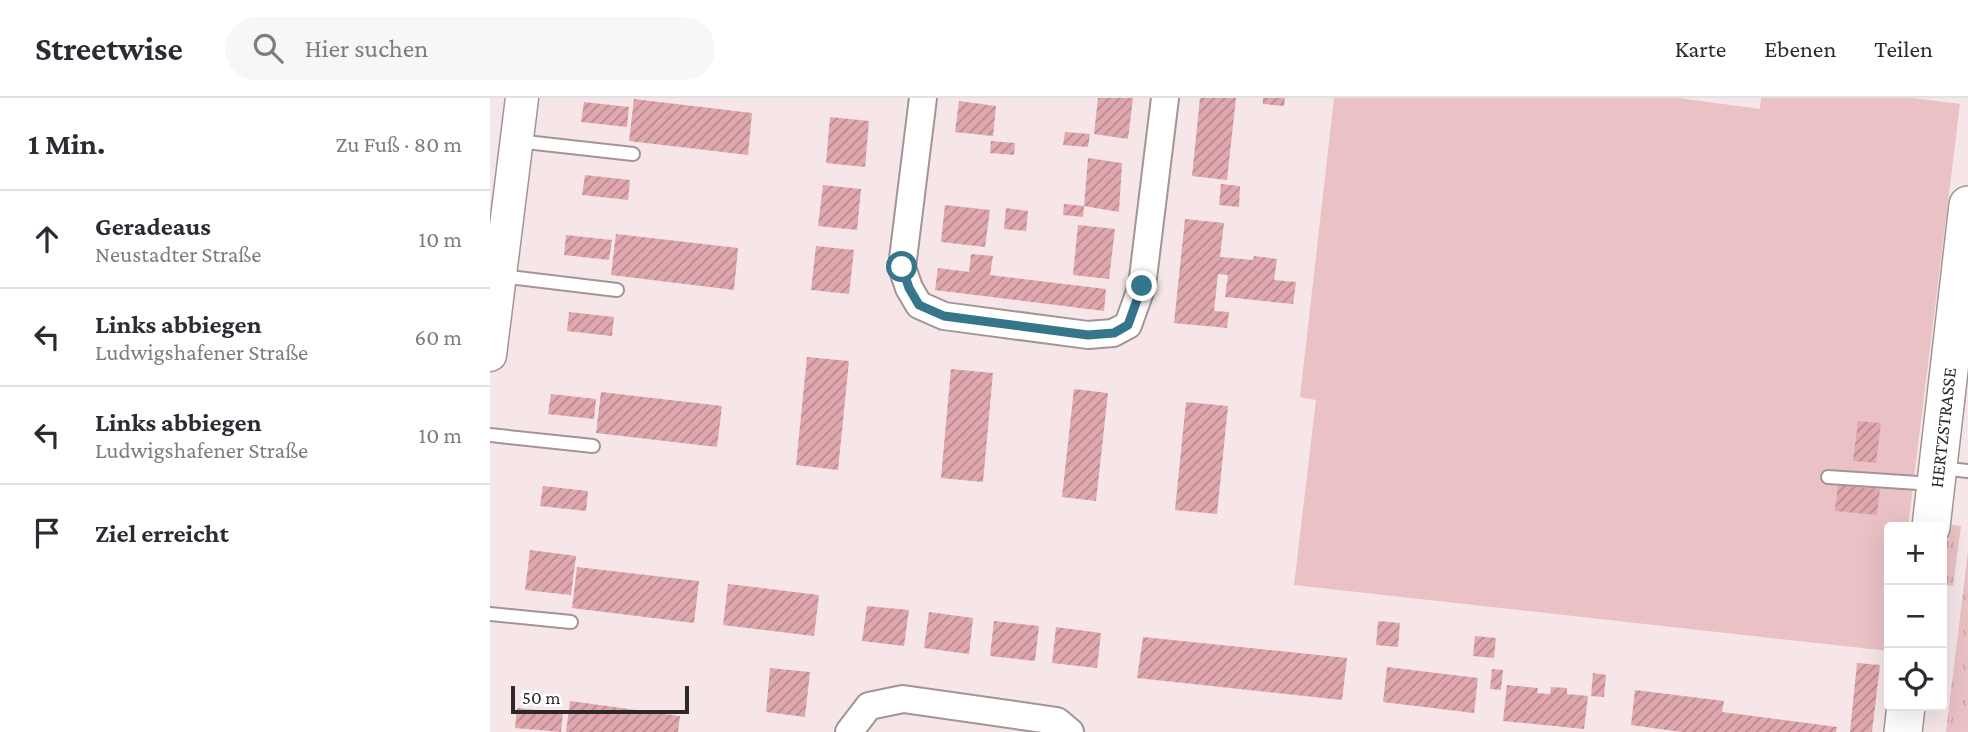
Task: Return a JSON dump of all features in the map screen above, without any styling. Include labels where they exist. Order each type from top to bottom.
[{"type":"main road","name":"HERTZSTRASSE","points":[[1933,522],[1948,474],[1968,205]]},
{"type":"main road","points":[[1903,732],[1905,711]]},
{"type":"street","points":[[490,355],[495,276],[522,98]]},
{"type":"street","points":[[923,98],[902,267],[909,288],[919,305],[944,316],[1088,335],[1114,333],[1128,325],[1142,286],[1165,98]]},
{"type":"street","points":[[850,731],[869,706],[902,699],[1057,721],[1070,732]]},
{"type":"lane","points":[[516,141],[633,155]]},
{"type":"lane","points":[[495,276],[617,290]]},
{"type":"lane","points":[[490,435],[593,446]]},
{"type":"lane","points":[[1828,477],[1948,474]]},
{"type":"lane","points":[[490,614],[571,622]]},
{"type":"green space","points":[[1334,98],[1679,98],[1760,109],[1761,98],[1913,98],[1960,104],[1909,522],[1884,522],[1884,650],[1294,585],[1316,400],[1300,397]]},
{"type":"green space","points":[[1947,524],[1961,526],[1953,586],[1947,585]]},
{"type":"green space","points":[[1968,551],[1968,732],[1946,732]]},
{"type":"building","points":[[1098,98],[1133,98],[1128,139],[1094,134]]},
{"type":"building","points":[[1200,98],[1236,98],[1227,180],[1192,176]]},
{"type":"building","points":[[1263,98],[1285,98],[1284,106],[1263,104]]},
{"type":"building","points":[[634,99],[752,113],[748,155],[629,141]]},
{"type":"building","points":[[959,101],[996,106],[993,136],[955,132]]},
{"type":"building","points":[[584,102],[629,107],[627,127],[581,122]]},
{"type":"building","points":[[830,117],[869,121],[865,167],[826,163]]},
{"type":"building","points":[[1065,132],[1090,134],[1088,147],[1063,145]]},
{"type":"building","points":[[991,141],[1015,143],[1014,155],[990,153]]},
{"type":"building","points":[[1088,158],[1122,163],[1119,212],[1084,206]]},
{"type":"building","points":[[585,175],[630,180],[628,200],[582,195]]},
{"type":"building","points":[[1221,184],[1240,186],[1239,207],[1219,205]]},
{"type":"building","points":[[823,185],[861,189],[857,230],[818,226]]},
{"type":"building","points":[[1064,204],[1084,206],[1083,217],[1063,215]]},
{"type":"building","points":[[945,205],[990,210],[985,247],[941,242]]},
{"type":"building","points":[[1006,208],[1028,211],[1026,231],[1004,229]]},
{"type":"building","points":[[1185,219],[1224,223],[1220,257],[1253,260],[1254,256],[1277,259],[1274,280],[1296,282],[1293,304],[1225,297],[1228,275],[1218,274],[1214,311],[1229,312],[1227,328],[1174,323]]},
{"type":"building","points":[[1078,225],[1115,229],[1109,279],[1073,275]]},
{"type":"building","points":[[616,234],[738,248],[734,290],[611,275]]},
{"type":"building","points":[[566,235],[612,240],[609,260],[564,255]]},
{"type":"building","points":[[816,246],[854,250],[849,294],[811,290]]},
{"type":"building","points":[[971,254],[993,256],[990,275],[1106,289],[1104,311],[935,290],[938,268],[969,272]]},
{"type":"building","points":[[569,312],[614,317],[612,336],[567,331]]},
{"type":"building","points":[[807,357],[849,361],[838,470],[796,465]]},
{"type":"building","points":[[951,369],[993,373],[983,482],[941,478]]},
{"type":"building","points":[[1074,389],[1108,393],[1096,501],[1062,497]]},
{"type":"building","points":[[601,392],[722,406],[717,447],[596,433]]},
{"type":"building","points":[[551,394],[596,399],[594,419],[548,414]]},
{"type":"building","points":[[1186,402],[1228,406],[1217,514],[1175,510]]},
{"type":"building","points":[[1858,421],[1881,423],[1876,463],[1853,461]]},
{"type":"building","points":[[1838,485],[1880,489],[1877,515],[1835,511]]},
{"type":"building","points":[[543,486],[588,491],[586,511],[540,506]]},
{"type":"building","points":[[530,550],[576,556],[571,595],[525,590]]},
{"type":"building","points":[[577,567],[699,581],[694,623],[572,608]]},
{"type":"building","points":[[728,584],[819,595],[814,636],[723,625]]},
{"type":"building","points":[[867,606],[909,610],[904,646],[862,641]]},
{"type":"building","points":[[929,612],[973,618],[969,654],[924,648]]},
{"type":"building","points":[[994,621],[1039,626],[1035,661],[990,656]]},
{"type":"building","points":[[1378,621],[1400,623],[1398,647],[1376,645]]},
{"type":"building","points":[[1056,627],[1101,633],[1097,668],[1052,663]]},
{"type":"building","points":[[1475,636],[1496,638],[1494,658],[1473,656]]},
{"type":"building","points":[[1143,637],[1347,658],[1342,700],[1137,678]]},
{"type":"building","points":[[1857,663],[1880,665],[1872,732],[1850,732]]},
{"type":"building","points":[[1387,667],[1478,678],[1474,713],[1383,702]]},
{"type":"building","points":[[770,668],[810,672],[805,717],[766,712]]},
{"type":"building","points":[[1492,669],[1503,670],[1501,690],[1490,689]]},
{"type":"building","points":[[1593,673],[1606,675],[1604,697],[1591,696]]},
{"type":"building","points":[[1507,685],[1538,688],[1537,693],[1550,694],[1551,687],[1567,688],[1567,694],[1588,696],[1584,729],[1503,721]]},
{"type":"building","points":[[1635,690],[1724,701],[1722,712],[1837,727],[1836,732],[1681,732],[1631,725]]},
{"type":"building","points":[[570,701],[680,716],[678,732],[566,732]]},
{"type":"building","points":[[517,708],[563,713],[561,732],[515,728]]},
{"type":"route","points":[[902,267],[909,288],[919,305],[944,316],[1088,335],[1114,333],[1128,325],[1142,286]]}]
